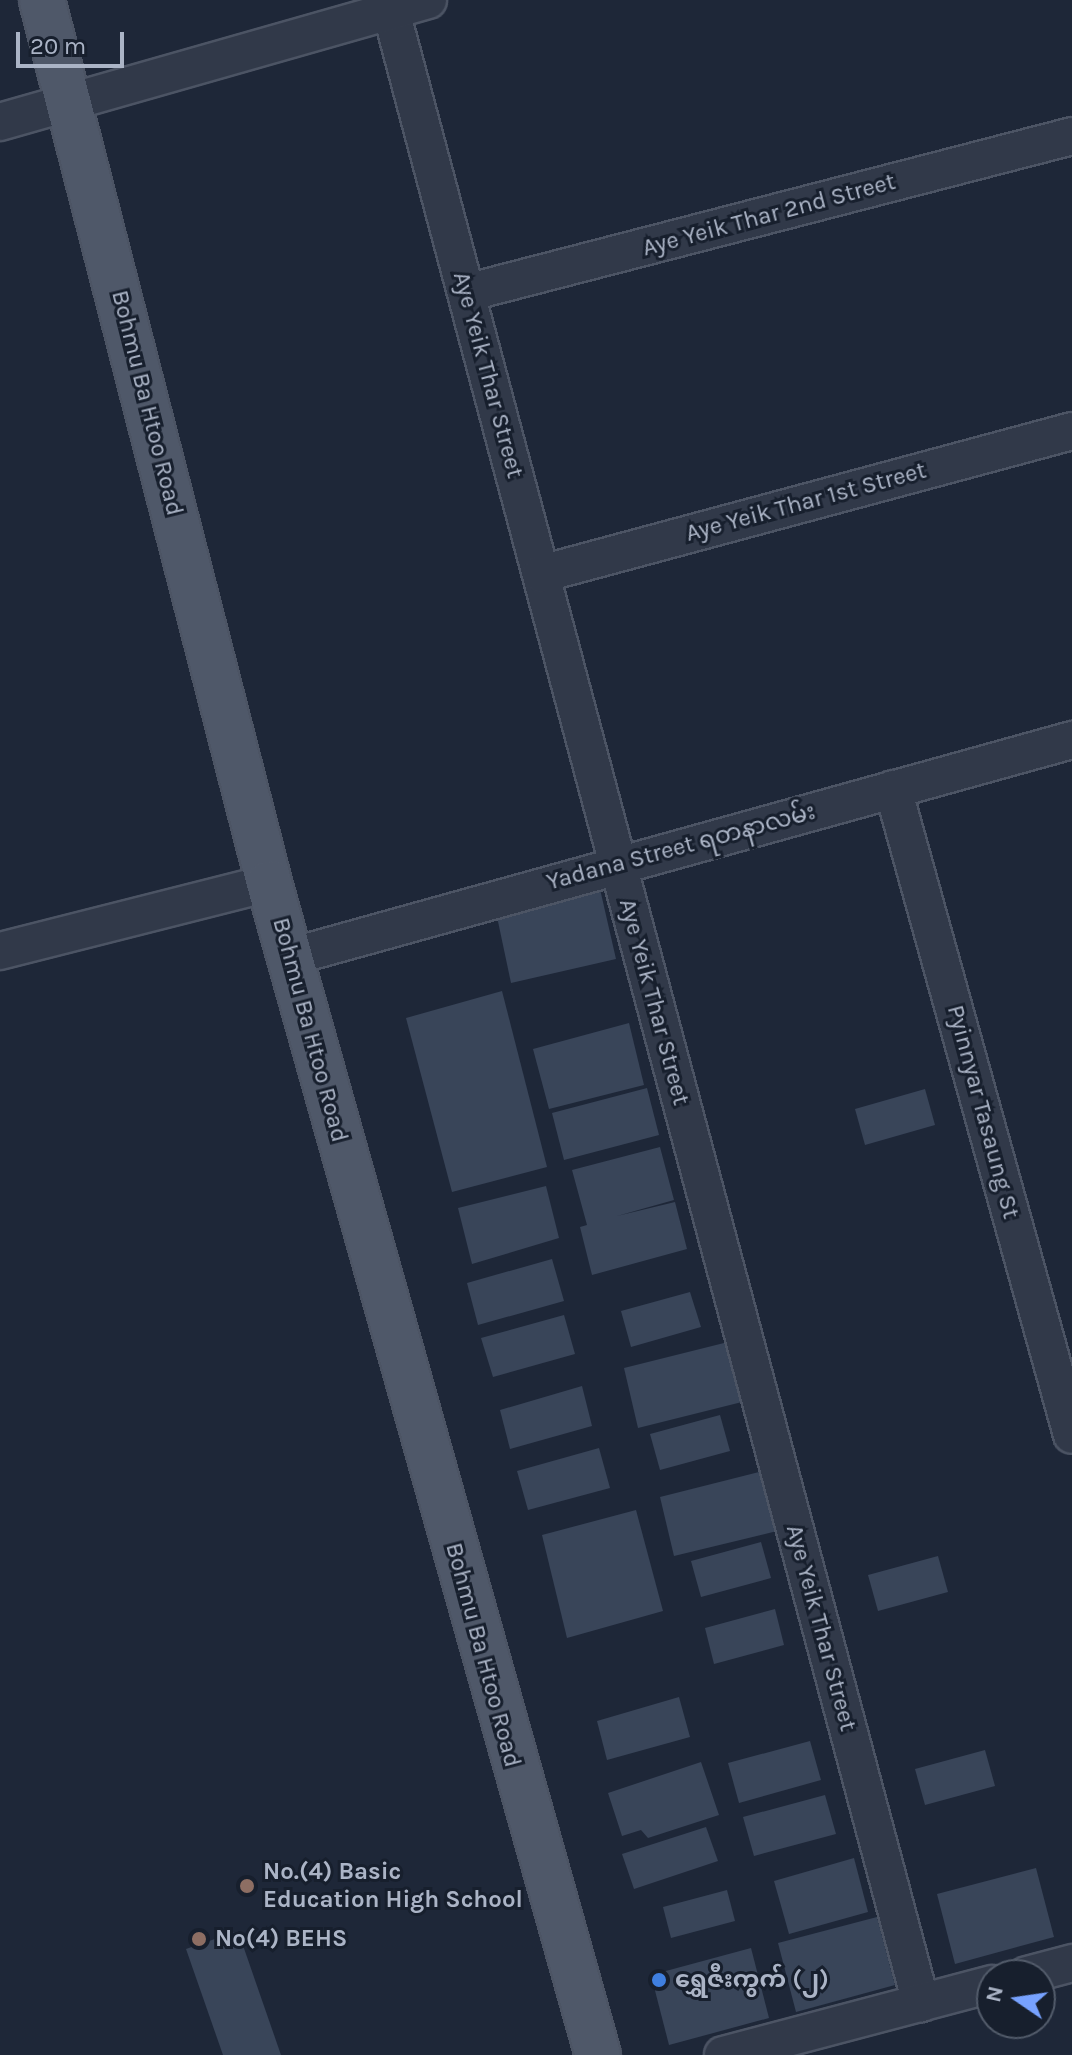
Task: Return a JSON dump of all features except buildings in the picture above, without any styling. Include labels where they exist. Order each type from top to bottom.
[{"type":"main road","name":"Bohmu Ba Htoo Road","points":[[42,0],[269,883],[598,2055]]},
{"type":"street","points":[[0,122],[71,105],[389,5],[428,0]]},
{"type":"street","name":"Aye Yeik Thar Street","points":[[389,5],[921,2003]]},
{"type":"street","name":"Aye Yeik Thar 2nd Street","points":[[466,293],[1072,136]]},
{"type":"street","name":"Aye Yeik Thar 1st Street","points":[[541,574],[1072,431]]},
{"type":"street","name":"Yadana Street ရတနာလမ်း","points":[[290,957],[1072,740]]},
{"type":"street","name":"Pyinnyar Tasaung St","points":[[893,789],[1072,1435]]},
{"type":"street","points":[[0,951],[269,883]]},
{"type":"street","points":[[723,2055],[976,1988]]},
{"type":"place","name":"No.(4) Basic Education High School","points":[[247,1886]]},
{"type":"place","name":"No(4) BEHS","points":[[199,1939]]},
{"type":"place","name":"ရွှေဇီးကွက် (၂)","points":[[659,1980]]}]
